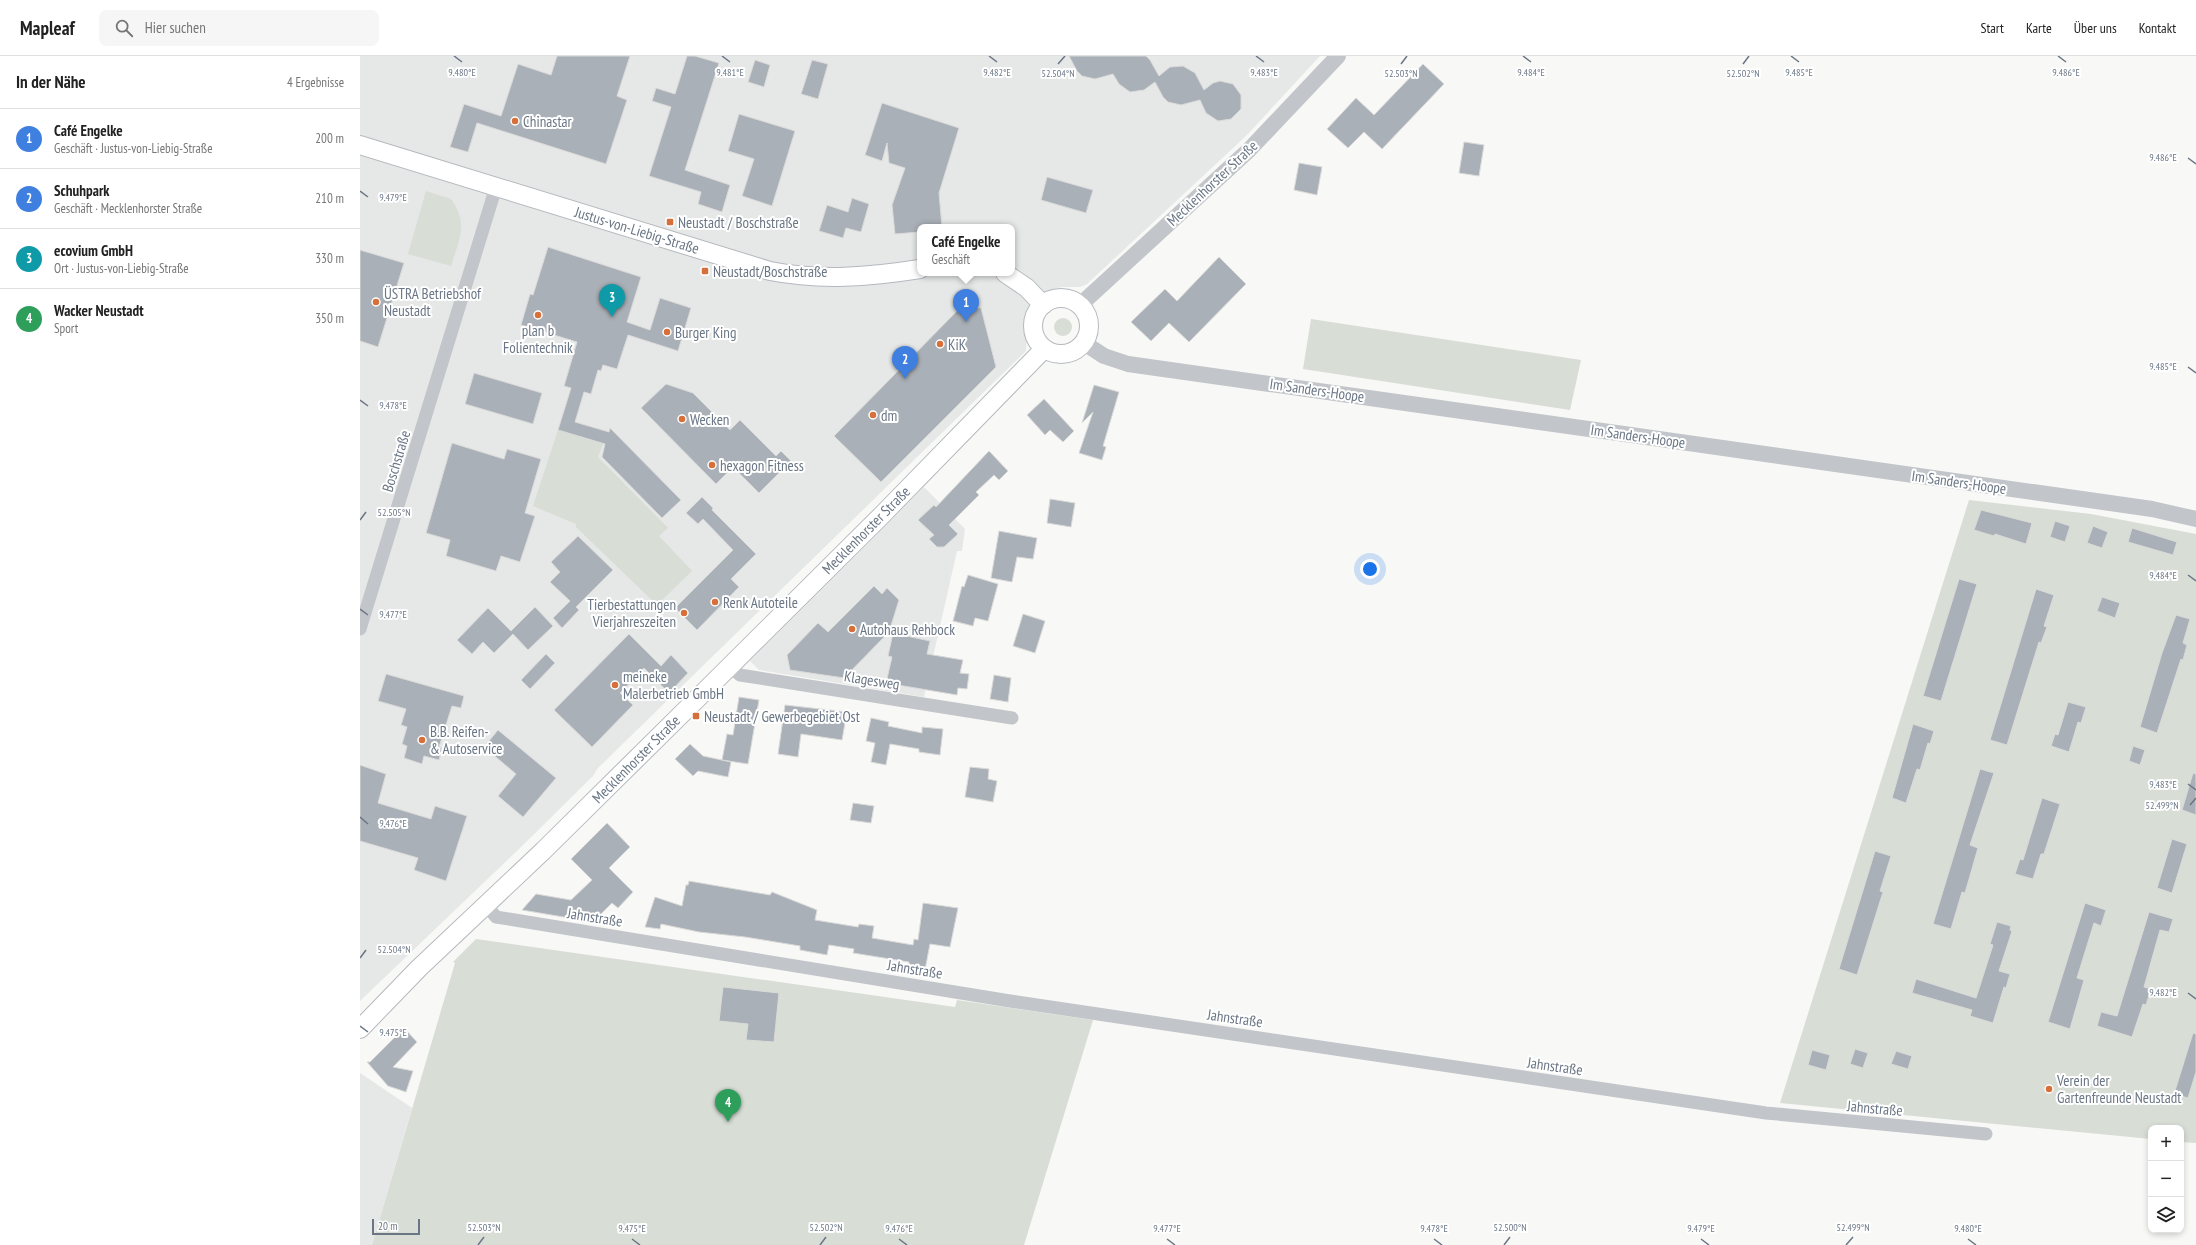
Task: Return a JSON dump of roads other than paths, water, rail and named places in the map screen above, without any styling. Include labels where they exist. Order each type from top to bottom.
[{"type":"main road","name":"Justus-von-Liebig-Straße","points":[[360,145],[608,220],[723,257],[785,274],[819,277],[850,277],[876,276],[917,269]]},
{"type":"main road","points":[[1009,276],[1027,288],[1043,305]]},
{"type":"main road","points":[[1058,298],[1066,298],[1080,305],[1087,314],[1089,324],[1088,335],[1084,343],[1076,350],[1067,354],[1058,354],[1044,349],[1036,339],[1033,330],[1033,321],[1043,305],[1058,298]]},
{"type":"main road","name":"Mecklenhorster Straße","points":[[360,1029],[419,968],[486,905],[882,515],[1044,349]]},
{"type":"street","name":"Mecklenhorster Straße","points":[[1080,305],[1249,150],[1338,56]]},
{"type":"street","name":"Boschstraße","points":[[360,629],[496,187]]},
{"type":"street","name":"Im Sanders-Hoope","points":[[1084,343],[1104,356],[1128,364],[1406,402],[1660,440],[2152,509],[2196,519]]},
{"type":"street","name":"Klagesweg","points":[[729,666],[740,675],[1012,718]]},
{"type":"street","name":"Jahnstraße","points":[[486,905],[496,917],[1018,1002],[1766,1114],[1986,1134]]},
{"type":"place","name":"Chinastar","points":[[515,121]]},
{"type":"place","name":"Neustadt / Boschstraße","points":[[670,222]]},
{"type":"place","name":"Neustadt/Boschstraße","points":[[705,271]]},
{"type":"place","name":"ÜSTRA Betriebshof Neustadt","points":[[376,302]]},
{"type":"place","name":"plan b Folientechnik","points":[[538,315]]},
{"type":"place","name":"ecovium GmbH","points":[[612,317]]},
{"type":"place","name":"Café Engelke","points":[[966,322]]},
{"type":"place","name":"Burger King","points":[[667,332]]},
{"type":"place","name":"KiK","points":[[940,344]]},
{"type":"place","name":"Schuhpark","points":[[905,379]]},
{"type":"place","name":"dm","points":[[873,415]]},
{"type":"place","name":"Wecken","points":[[682,419]]},
{"type":"place","name":"hexagon Fitness","points":[[712,465]]},
{"type":"place","name":"Renk Autoteile","points":[[715,602]]},
{"type":"place","name":"Tierbestattungen Vierjahreszeiten","points":[[684,613]]},
{"type":"place","name":"Autohaus Rehbock","points":[[852,629]]},
{"type":"place","name":"meineke Malerbetrieb GmbH","points":[[615,685]]},
{"type":"place","name":"Neustadt / Gewerbegebiet Ost","points":[[696,716]]},
{"type":"place","name":"B.B. Reifen- & Autoservice","points":[[422,740]]},
{"type":"place","name":"Verein der Gartenfreunde Neustadt","points":[[2049,1089]]},
{"type":"place","name":"Wacker Neustadt","points":[[728,1122]]}]
